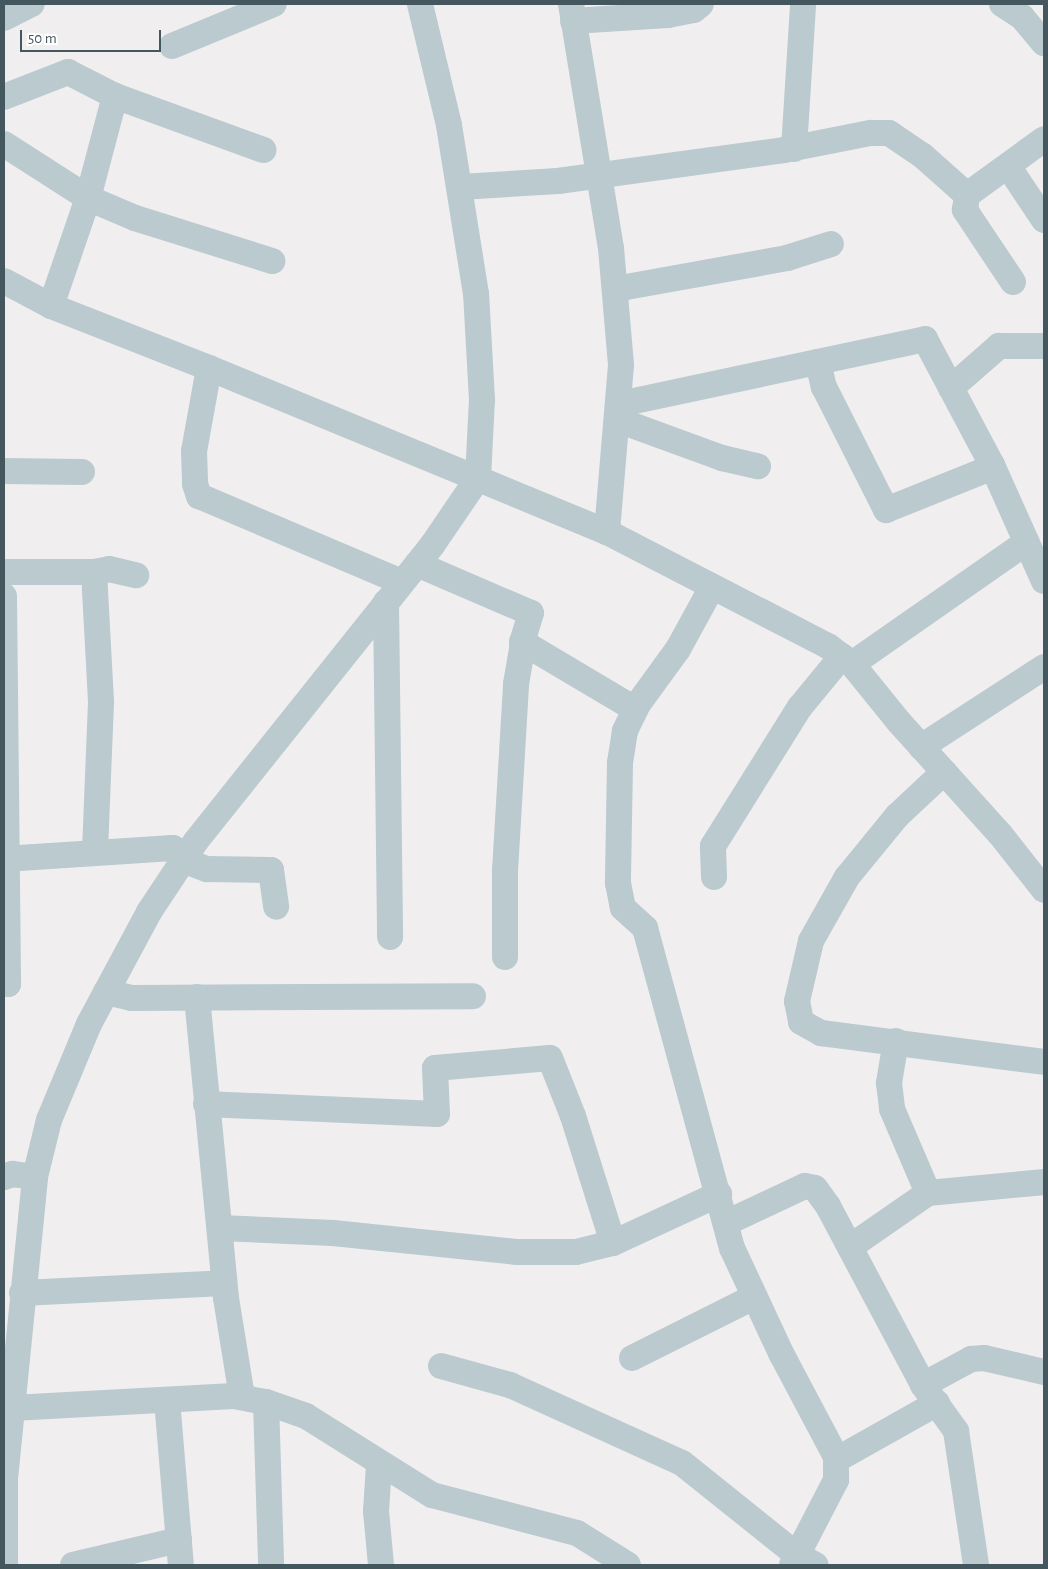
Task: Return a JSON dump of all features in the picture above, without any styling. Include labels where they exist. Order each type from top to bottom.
[{"type":"street","points":[[172,46],[274,4]]},
{"type":"street","points":[[4,1565],[5,1475],[35,1177],[49,1120],[89,1024],[149,912],[183,860],[270,744],[410,573],[478,478],[482,400],[476,294],[460,187],[420,4]]},
{"type":"street","points":[[607,532],[619,412],[621,365],[615,289],[599,174],[572,12],[668,15],[694,10],[701,4]]},
{"type":"street","points":[[794,149],[803,4]]},
{"type":"street","points":[[1017,8],[1044,43]]},
{"type":"street","points":[[4,96],[68,72],[116,96],[263,150]]},
{"type":"street","points":[[51,306],[88,198],[116,96]]},
{"type":"street","points":[[460,187],[558,181],[794,149],[871,133],[890,133],[923,156],[967,195]]},
{"type":"street","points":[[1013,282],[965,210],[967,195],[1044,139]]},
{"type":"street","points":[[4,144],[88,198],[135,218],[272,261]]},
{"type":"street","points":[[1008,166],[1044,220]]},
{"type":"street","points":[[615,289],[787,258],[831,244]]},
{"type":"street","points":[[4,281],[51,306],[209,368],[607,532],[847,660],[1044,890]]},
{"type":"street","points":[[619,412],[818,362],[920,338],[925,339],[993,467],[1044,581]]},
{"type":"street","points":[[951,388],[999,346],[1044,346]]},
{"type":"street","points":[[818,362],[824,387],[886,510],[993,467]]},
{"type":"street","points":[[209,368],[194,451],[195,484],[199,496],[410,573],[531,613],[516,684],[505,871],[504,957]]},
{"type":"street","points":[[619,412],[722,458],[758,466]]},
{"type":"street","points":[[4,471],[82,472]]},
{"type":"street","points":[[714,876],[713,846],[800,707],[847,660],[1027,542]]},
{"type":"street","points":[[4,572],[94,572],[110,569],[136,575]]},
{"type":"street","points":[[94,572],[100,702],[95,852]]},
{"type":"street","points":[[441,1366],[510,1385],[682,1463],[802,1562],[836,1480],[837,1459],[754,1297],[732,1248],[719,1194],[645,928],[623,908],[618,883],[620,763],[625,731],[635,709],[678,649],[712,587]]},
{"type":"street","points":[[4,596],[4,859],[8,984],[4,984]]},
{"type":"street","points":[[386,602],[390,937]]},
{"type":"street","points":[[524,643],[635,709]]},
{"type":"street","points":[[921,746],[1044,666]]},
{"type":"street","points":[[944,772],[898,816],[847,877],[811,941],[797,1002],[801,1022],[822,1033],[896,1041],[1044,1062]]},
{"type":"street","points":[[4,859],[173,848],[183,860],[207,869],[271,870],[276,907]]},
{"type":"street","points":[[106,992],[131,998],[473,996]]},
{"type":"street","points":[[197,997],[224,1283],[254,1400],[271,1565]]},
{"type":"street","points":[[896,1041],[889,1082],[892,1109],[928,1192]]},
{"type":"street","points":[[206,1104],[437,1114],[435,1068],[550,1058],[573,1116],[613,1243]]},
{"type":"street","points":[[4,1177],[12,1174],[35,1177]]},
{"type":"street","points":[[850,1248],[928,1192],[1044,1182]]},
{"type":"street","points":[[726,1223],[805,1186],[815,1188],[828,1206],[930,1394],[956,1431],[976,1565]]},
{"type":"street","points":[[220,1228],[333,1234],[516,1252],[576,1252],[613,1243],[719,1194]]},
{"type":"street","points":[[22,1293],[224,1283]]},
{"type":"street","points":[[632,1358],[754,1297]]},
{"type":"street","points":[[837,1459],[930,1394],[971,1359],[984,1358],[1044,1372]]},
{"type":"street","points":[[12,1408],[167,1400],[254,1400],[306,1416],[379,1465],[432,1495],[577,1532],[628,1565]]},
{"type":"street","points":[[167,1400],[181,1565]]},
{"type":"street","points":[[379,1465],[376,1511],[381,1565]]},
{"type":"street","points":[[73,1565],[179,1540]]}]
